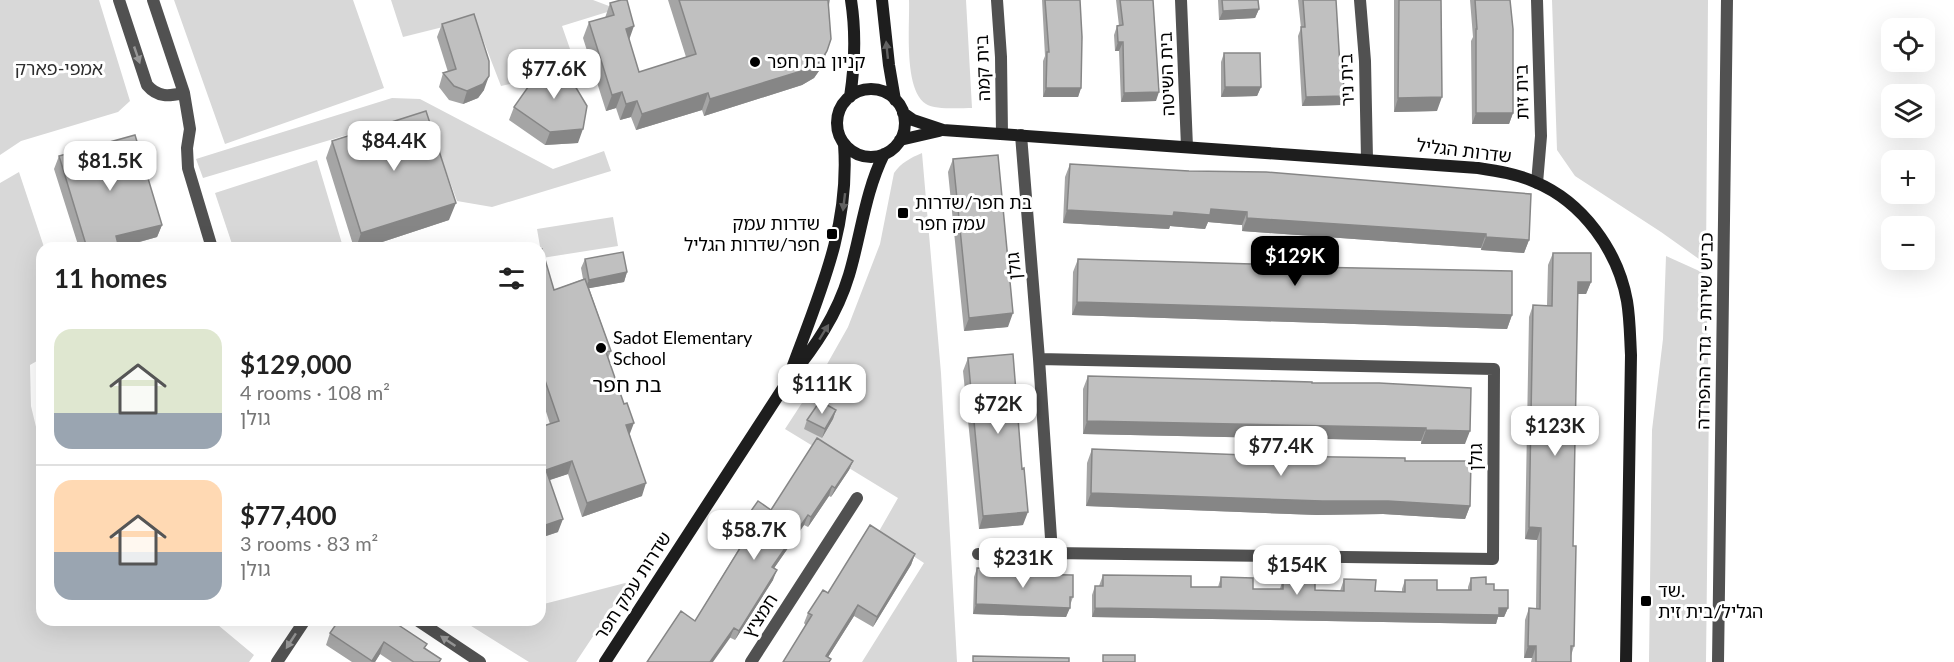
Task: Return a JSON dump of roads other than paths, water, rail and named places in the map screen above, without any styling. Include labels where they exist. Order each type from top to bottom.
[{"type":"street","points":[[119,0],[147,85],[154,93],[163,96],[184,93]]},
{"type":"street","points":[[153,0],[184,93],[190,129],[188,168],[210,242]]},
{"type":"street","points":[[850,96],[854,60],[851,0]]},
{"type":"street","points":[[882,0],[895,100]]},
{"type":"street","name":"בית קמה","points":[[998,0],[1002,134]]},
{"type":"street","name":"בית השיטה","points":[[1181,0],[1187,147]]},
{"type":"street","name":"בית ניר","points":[[1360,0],[1365,61],[1367,159]]},
{"type":"street","name":"בית זית","points":[[1537,0],[1541,135],[1537,183]]},
{"type":"street","name":"כביש שירות - גדר ההפרדה","points":[[1718,662],[1727,0]]},
{"type":"street","points":[[868,89],[886,93],[895,100],[903,113],[904,130],[900,140],[893,148],[873,157],[853,152],[844,144],[837,123],[843,104],[850,96],[868,89]]},
{"type":"street","name":"שדרות הגליל","points":[[903,113],[913,120],[943,130],[1478,168],[1508,173],[1537,183],[1564,199],[1584,215],[1602,237],[1616,264],[1626,298],[1630,326],[1626,662]]},
{"type":"street","name":"שדרות הגליל","points":[[900,140],[943,130]]},
{"type":"street","name":"גולן","points":[[1021,135],[1052,553]]},
{"type":"street","name":"שדרות עמק חפר","points":[[789,379],[825,279],[841,222],[846,172],[844,144]]},
{"type":"street","name":"שדרות עמק חפר","points":[[605,662],[789,379],[820,338],[842,297],[875,174],[884,154]]},
{"type":"street","name":"גולן","points":[[978,554],[1493,559],[1494,369],[1039,359]]},
{"type":"street","name":"חמציץ","points":[[751,662],[857,498]]},
{"type":"street","points":[[277,662],[301,626]]},
{"type":"street","points":[[426,626],[480,662]]},
{"type":"place","name":"קניון בת חפר","points":[[755,62]]},
{"type":"place","name":"בת חפר/שדרות עמק חפר","points":[[903,213]]},
{"type":"place","name":"שדרות עמק חפר/שדרות הגליל","points":[[832,234]]},
{"type":"place","name":"Sadot Elementary School","points":[[601,348]]},
{"type":"place","name":"שד. הגליל/בית זית","points":[[1646,601]]},
{"type":"district","name":"בת חפר","points":[[627,385]]},
{"type":"park label","name":"אמפי-פארק","points":[[59,69]]}]
